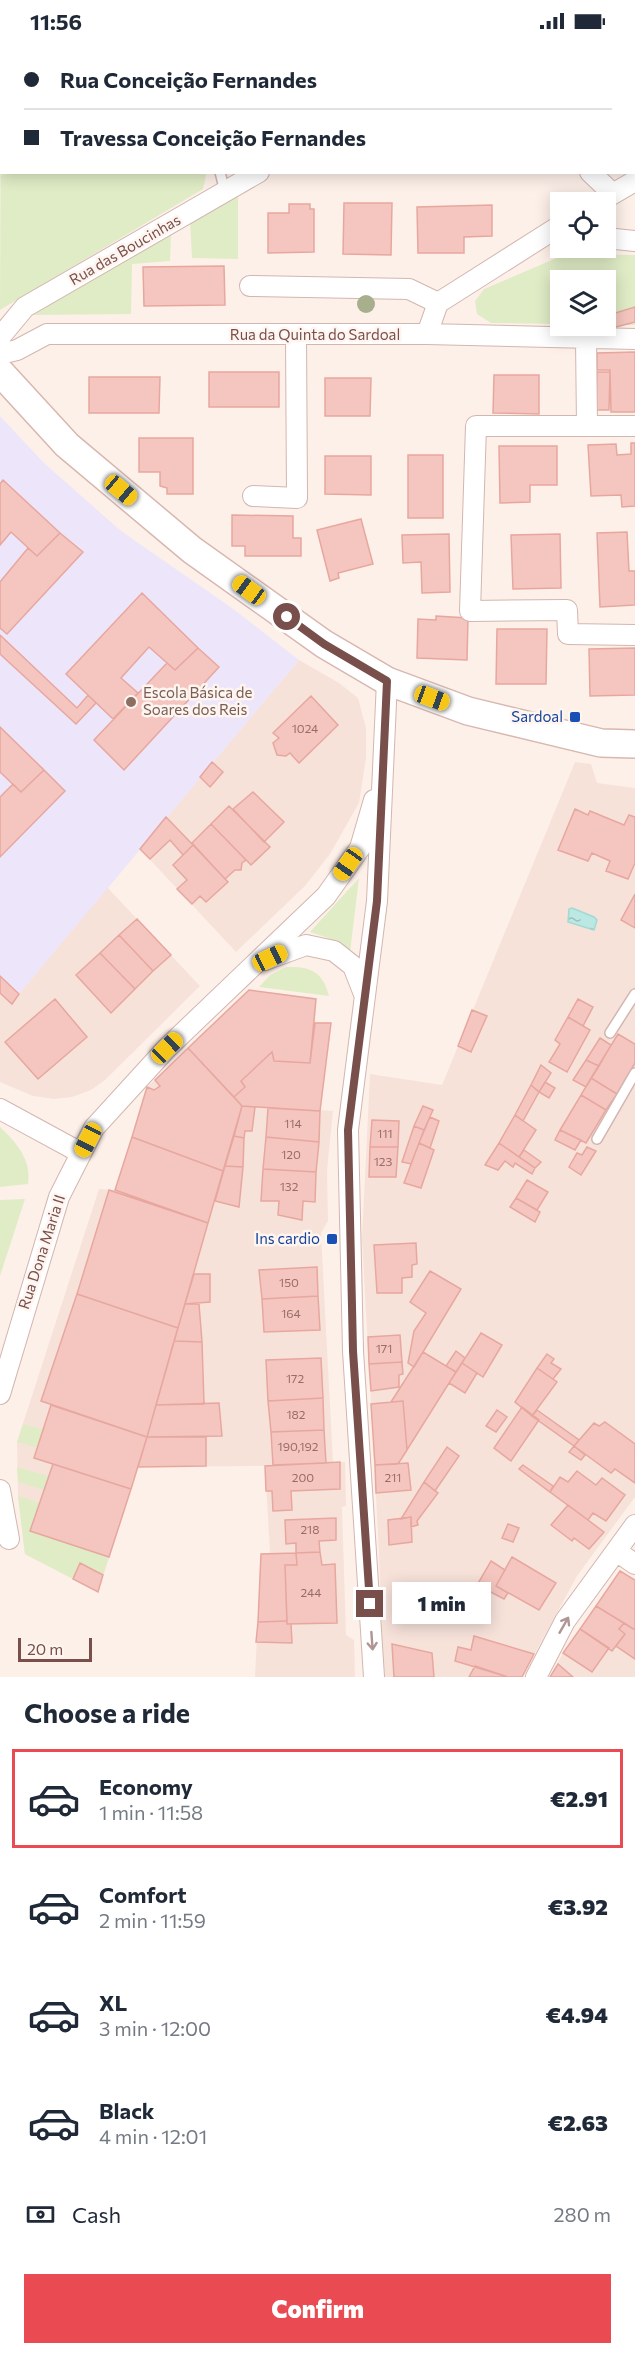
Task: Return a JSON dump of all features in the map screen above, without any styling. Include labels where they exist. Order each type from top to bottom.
[{"type":"main road","points":[[0,372],[67,445],[192,550],[324,644],[387,681],[468,711],[602,743],[635,744]]},
{"type":"street","name":"Rua das Boucinhas","points":[[0,337],[25,307],[256,174]]},
{"type":"street","points":[[591,174],[602,192]]},
{"type":"street","points":[[616,192],[635,181]]},
{"type":"street","points":[[427,334],[438,303],[550,235]]},
{"type":"street","points":[[616,239],[635,241]]},
{"type":"street","points":[[250,286],[409,289],[438,303]]},
{"type":"street","name":"Rua da Quinta do Sardoal","points":[[0,354],[17,350],[47,334],[427,334],[635,339]]},
{"type":"street","points":[[253,496],[297,498],[296,335]]},
{"type":"street","points":[[586,339],[587,426]]},
{"type":"street","points":[[635,426],[476,426],[470,611],[567,610],[568,634],[635,635]]},
{"type":"street","points":[[374,1677],[353,1351],[348,1130],[377,901],[387,681]]},
{"type":"street","name":"Rua Dona Maria II","points":[[0,1394],[58,1197],[94,1128],[167,1048],[326,896],[360,848],[382,774]]},
{"type":"street","name":"Rua Dona Maria II","points":[[256,964],[285,951],[306,945],[333,951],[353,966],[365,997]]},
{"type":"street","points":[[0,1109],[81,1153]]},
{"type":"street","points":[[0,1490],[9,1539]]},
{"type":"street","points":[[536,1677],[565,1621],[635,1525]]},
{"type":"street","points":[[616,1551],[635,1564]]},
{"type":"lane","points":[[220,174],[225,192]]},
{"type":"lane","points":[[610,1033],[635,994]]},
{"type":"lane","points":[[597,1139],[635,1073]]},
{"type":"shaded area","name":"Escola Básica de Soares dos Reis","points":[[0,416],[44,463],[121,531],[232,608],[299,660],[19,994],[0,976]]},
{"type":"shaded area","points":[[299,660],[339,683],[358,698],[366,728],[366,758],[359,803],[330,854],[305,886],[236,952],[140,849]]},
{"type":"shaded area","points":[[575,762],[591,764],[597,783],[635,788],[635,1497],[577,1576],[522,1677],[383,1677],[379,1553],[362,1238],[370,1074],[442,1085]]},
{"type":"shaded area","points":[[107,887],[200,986],[105,1080],[91,1090],[72,1097],[54,1099],[33,1096],[0,1082],[0,976],[19,994]]},
{"type":"shaded area","points":[[249,990],[316,999],[315,1022],[331,1023],[320,1110],[333,1111],[327,1170],[328,1221],[321,1233],[333,1462],[345,1462],[346,1506],[342,1507],[346,1635],[354,1640],[355,1677],[255,1677],[261,1554],[270,1553],[265,1466],[138,1467],[98,1592],[25,1554],[18,1496],[17,1442],[99,1189],[116,1190],[147,1087]]},
{"type":"shaded area","points":[[620,1571],[635,1580],[635,1677],[550,1677],[563,1653]]},
{"type":"green space","points":[[1,174],[206,175],[203,189],[0,310]]},
{"type":"green space","points":[[238,193],[238,259],[192,258],[190,221]]},
{"type":"green space","points":[[171,233],[170,261],[132,264],[131,314],[30,315]]},
{"type":"green space","points":[[616,255],[635,255],[635,325],[616,325],[616,270],[550,270],[550,324],[491,323],[477,314],[475,301],[484,289],[557,258],[616,258]]},
{"type":"green space","points":[[359,878],[350,952],[328,938],[310,932]]},
{"type":"green space","points":[[286,967],[309,969],[314,972],[323,981],[329,996],[259,987],[270,975]]},
{"type":"green space","points":[[0,1127],[22,1152],[28,1167],[28,1184],[0,1187]]},
{"type":"green space","points":[[25,1199],[0,1276],[0,1200]]},
{"type":"green space","points":[[23,1424],[43,1429],[38,1448],[17,1442]]},
{"type":"green space","points":[[17,1467],[49,1476],[44,1490],[18,1482]]},
{"type":"green space","points":[[18,1496],[40,1503],[30,1531],[109,1557],[103,1575],[80,1563],[73,1579],[25,1554]]},
{"type":"water","points":[[572,908],[597,920],[594,930],[568,922],[569,909]]},
{"type":"building","points":[[344,203],[392,203],[391,255],[343,254]]},
{"type":"building","points":[[289,204],[310,204],[310,209],[314,209],[314,252],[268,253],[268,213],[289,213]]},
{"type":"building","points":[[492,205],[492,236],[464,237],[464,253],[418,253],[417,207]]},
{"type":"building","points":[[224,266],[225,305],[144,306],[143,267]]},
{"type":"building","points":[[635,307],[635,322],[616,327],[616,313]]},
{"type":"building","points":[[635,352],[635,412],[611,412],[610,370],[597,370],[597,353]]},
{"type":"building","points":[[209,372],[279,372],[279,407],[209,407]]},
{"type":"building","points":[[597,372],[610,372],[609,410],[596,410]]},
{"type":"building","points":[[494,375],[539,375],[539,414],[493,413]]},
{"type":"building","points":[[89,377],[160,377],[159,413],[89,413]]},
{"type":"building","points":[[325,378],[371,378],[370,416],[325,416]]},
{"type":"building","points":[[139,438],[193,438],[193,494],[167,494],[167,488],[160,486],[160,472],[139,472]]},
{"type":"building","points":[[631,443],[635,443],[635,506],[622,507],[621,495],[591,496],[588,445],[616,444],[617,455],[631,454]]},
{"type":"building","points":[[499,446],[557,446],[557,485],[530,485],[530,502],[500,503]]},
{"type":"building","points":[[408,455],[443,455],[443,518],[408,518]]},
{"type":"building","points":[[325,456],[371,456],[371,495],[325,494]]},
{"type":"building","points":[[3,480],[60,533],[37,556],[11,532],[0,545],[0,484]]},
{"type":"building","points":[[232,515],[293,516],[293,538],[301,538],[301,556],[245,556],[245,546],[232,546]]},
{"type":"building","points":[[361,519],[373,564],[338,573],[339,578],[330,581],[317,530]]},
{"type":"building","points":[[627,532],[629,571],[635,571],[635,605],[600,607],[597,533]]},
{"type":"building","points":[[60,533],[83,552],[7,634],[0,628],[0,582],[28,548],[37,556]]},
{"type":"building","points":[[449,534],[450,592],[422,593],[421,562],[403,563],[402,535]]},
{"type":"building","points":[[560,534],[561,588],[513,589],[511,535]]},
{"type":"building","points":[[142,593],[198,648],[175,670],[149,647],[121,678],[138,693],[113,719],[66,674]]},
{"type":"building","points":[[436,616],[468,618],[467,660],[417,658],[418,619],[436,620]]},
{"type":"building","points":[[497,629],[547,629],[546,684],[496,684]]},
{"type":"building","points":[[0,635],[77,708],[88,695],[96,703],[76,724],[0,654]]},
{"type":"building","points":[[198,648],[219,667],[124,770],[94,740],[167,663],[175,670]]},
{"type":"building","points":[[635,648],[635,695],[590,696],[589,649]]},
{"type":"building","points":[[311,696],[338,725],[299,763],[290,753],[286,756],[277,755],[273,743],[279,738],[273,733]]},
{"type":"building","points":[[0,727],[44,770],[21,792],[0,772]]},
{"type":"building","points":[[212,762],[223,772],[210,787],[200,777]]},
{"type":"building","points":[[44,770],[65,791],[0,857],[0,797],[13,784],[21,792]]},
{"type":"building","points":[[253,792],[284,822],[264,842],[233,809]]},
{"type":"building","points":[[229,806],[270,847],[251,865],[211,824]]},
{"type":"building","points":[[575,809],[588,815],[590,811],[624,825],[629,815],[635,817],[635,863],[628,879],[606,871],[610,861],[592,853],[588,861],[558,850]]},
{"type":"building","points":[[166,817],[193,845],[183,855],[170,840],[150,859],[140,849]]},
{"type":"building","points":[[211,824],[246,860],[242,863],[241,870],[235,870],[225,879],[192,843]]},
{"type":"building","points":[[193,845],[228,882],[206,902],[200,896],[192,904],[177,889],[187,880],[173,865]]},
{"type":"building","points":[[635,894],[635,928],[621,920]]},
{"type":"building","points":[[137,919],[171,955],[153,971],[119,935]]},
{"type":"building","points":[[119,935],[153,971],[135,989],[100,953]]},
{"type":"building","points":[[100,953],[135,989],[111,1013],[76,975]]},
{"type":"building","points":[[0,976],[19,994],[12,1004],[0,993]]},
{"type":"building","points":[[249,990],[316,999],[310,1063],[274,1061],[272,1052],[241,1081],[245,1087],[234,1097],[188,1048]]},
{"type":"building","points":[[55,999],[87,1037],[38,1079],[5,1042]]},
{"type":"building","points":[[578,999],[593,1007],[583,1026],[568,1017]]},
{"type":"building","points":[[472,1010],[487,1016],[471,1052],[458,1046]]},
{"type":"building","points":[[568,1017],[590,1030],[567,1072],[549,1062],[560,1044],[555,1040]]},
{"type":"building","points":[[315,1023],[331,1023],[320,1111],[242,1106],[234,1097],[245,1087],[241,1081],[272,1052],[274,1061],[310,1063]]},
{"type":"building","points":[[618,1034],[635,1044],[635,1063],[617,1094],[591,1078]]},
{"type":"building","points":[[600,1038],[611,1045],[599,1066],[586,1060]]},
{"type":"building","points":[[188,1048],[242,1106],[223,1171],[132,1137],[147,1087],[154,1090],[160,1086],[155,1080]]},
{"type":"building","points":[[586,1060],[599,1066],[586,1087],[573,1080]]},
{"type":"building","points":[[541,1065],[551,1073],[539,1092],[531,1085]]},
{"type":"building","points":[[591,1078],[617,1094],[606,1110],[581,1095]]},
{"type":"building","points":[[545,1082],[555,1088],[549,1098],[539,1092]]},
{"type":"building","points":[[531,1085],[539,1092],[523,1121],[515,1115]]},
{"type":"building","points":[[581,1095],[606,1110],[586,1143],[560,1130]]},
{"type":"building","points":[[242,1106],[255,1107],[252,1131],[245,1131],[244,1138],[234,1136]]},
{"type":"building","points":[[423,1106],[433,1110],[424,1130],[414,1126]]},
{"type":"building","points":[[268,1108],[320,1111],[319,1142],[266,1137]]},
{"type":"building","points":[[515,1115],[536,1130],[519,1157],[499,1143]]},
{"type":"building","points":[[430,1117],[439,1121],[430,1148],[419,1143]]},
{"type":"building","points":[[372,1120],[399,1121],[398,1147],[370,1147]]},
{"type":"building","points":[[414,1126],[424,1130],[411,1164],[402,1162]]},
{"type":"building","points":[[560,1130],[581,1140],[575,1150],[555,1140]]},
{"type":"building","points":[[234,1136],[244,1138],[243,1167],[225,1166]]},
{"type":"building","points":[[132,1137],[223,1171],[208,1223],[115,1190]]},
{"type":"building","points":[[266,1137],[319,1142],[316,1172],[263,1169]]},
{"type":"building","points":[[419,1143],[434,1150],[421,1188],[404,1183]]},
{"type":"building","points":[[499,1143],[535,1168],[532,1174],[515,1163],[513,1167],[505,1161],[498,1170],[485,1165]]},
{"type":"building","points":[[370,1147],[398,1147],[396,1177],[369,1177]]},
{"type":"building","points":[[587,1147],[596,1151],[581,1175],[569,1167],[577,1153],[582,1155]]},
{"type":"building","points":[[524,1150],[541,1162],[535,1168],[519,1157]]},
{"type":"building","points":[[225,1166],[243,1167],[239,1207],[215,1201]]},
{"type":"building","points":[[263,1169],[316,1172],[315,1202],[303,1201],[302,1220],[278,1215],[279,1201],[261,1201]]},
{"type":"building","points":[[527,1180],[548,1192],[537,1210],[516,1198]]},
{"type":"building","points":[[109,1190],[208,1223],[178,1328],[77,1294]]},
{"type":"building","points":[[516,1198],[540,1212],[535,1222],[510,1207]]},
{"type":"building","points":[[416,1243],[417,1264],[412,1265],[412,1277],[402,1278],[402,1293],[377,1293],[374,1245]]},
{"type":"building","points":[[317,1267],[318,1296],[262,1299],[259,1270]]},
{"type":"building","points":[[430,1271],[461,1289],[414,1367],[408,1363],[414,1331],[426,1313],[410,1302]]},
{"type":"building","points":[[194,1274],[210,1274],[210,1302],[185,1304]]},
{"type":"building","points":[[77,1294],[178,1328],[147,1437],[41,1401]]},
{"type":"building","points":[[318,1296],[320,1330],[264,1332],[262,1299]]},
{"type":"building","points":[[185,1304],[199,1304],[202,1342],[174,1341]]},
{"type":"building","points":[[481,1333],[502,1345],[483,1377],[462,1363]]},
{"type":"building","points":[[400,1335],[402,1362],[369,1364],[368,1337]]},
{"type":"building","points":[[174,1341],[202,1342],[204,1404],[156,1405]]},
{"type":"building","points":[[456,1351],[465,1358],[456,1372],[446,1366]]},
{"type":"building","points":[[423,1352],[456,1372],[407,1450],[403,1401],[391,1402]]},
{"type":"building","points":[[547,1354],[554,1359],[551,1363],[561,1369],[553,1379],[537,1368]]},
{"type":"building","points":[[321,1358],[323,1398],[268,1401],[266,1360]]},
{"type":"building","points":[[402,1362],[403,1374],[399,1375],[399,1387],[371,1391],[369,1364]]},
{"type":"building","points":[[462,1363],[477,1373],[465,1393],[449,1383]]},
{"type":"building","points":[[537,1368],[557,1382],[532,1416],[515,1402]]},
{"type":"building","points":[[323,1398],[324,1430],[271,1432],[268,1401]]},
{"type":"building","points":[[403,1401],[407,1450],[398,1464],[375,1465],[371,1404]]},
{"type":"building","points":[[219,1403],[222,1436],[147,1437],[156,1405]]},
{"type":"building","points":[[51,1405],[147,1437],[131,1489],[34,1458]]},
{"type":"building","points":[[522,1407],[539,1420],[511,1461],[494,1448]]},
{"type":"building","points":[[497,1410],[507,1417],[496,1432],[486,1426]]},
{"type":"building","points":[[537,1410],[579,1440],[574,1446],[532,1416]]},
{"type":"building","points":[[605,1422],[635,1444],[635,1483],[615,1469],[611,1473],[574,1446],[594,1423],[599,1426]]},
{"type":"building","points":[[324,1430],[326,1463],[273,1465],[271,1432]]},
{"type":"building","points":[[147,1437],[206,1437],[206,1466],[138,1467]]},
{"type":"building","points":[[574,1446],[585,1455],[581,1460],[569,1452]]},
{"type":"building","points":[[447,1447],[459,1456],[435,1491],[424,1482]]},
{"type":"building","points":[[340,1462],[340,1489],[291,1491],[292,1510],[273,1511],[272,1491],[266,1491],[265,1466]]},
{"type":"building","points":[[408,1463],[411,1490],[376,1493],[375,1465]]},
{"type":"building","points":[[53,1464],[131,1489],[109,1557],[30,1531]]},
{"type":"building","points":[[523,1465],[553,1486],[550,1492],[519,1469]]},
{"type":"building","points":[[577,1471],[596,1485],[602,1478],[625,1495],[606,1521],[593,1513],[588,1520],[550,1492],[560,1477],[568,1482]]},
{"type":"building","points":[[424,1482],[438,1493],[417,1521],[418,1525],[411,1527],[411,1517],[401,1519]]},
{"type":"building","points":[[568,1505],[604,1532],[589,1549],[574,1538],[572,1541],[551,1525]]},
{"type":"building","points":[[411,1517],[412,1542],[389,1545],[388,1520]]},
{"type":"building","points":[[336,1518],[336,1540],[319,1541],[320,1552],[296,1553],[296,1543],[286,1544],[285,1520]]},
{"type":"building","points":[[508,1524],[519,1528],[513,1542],[502,1538]]},
{"type":"building","points":[[320,1552],[322,1565],[335,1564],[337,1623],[287,1624],[285,1565],[297,1565],[296,1553]]},
{"type":"building","points":[[296,1553],[297,1565],[285,1565],[287,1621],[258,1622],[261,1554]]},
{"type":"building","points":[[512,1557],[556,1583],[539,1610],[496,1586]]},
{"type":"building","points":[[491,1561],[505,1570],[496,1586],[508,1593],[504,1599],[477,1585]]},
{"type":"building","points":[[80,1563],[103,1575],[98,1592],[73,1579]]},
{"type":"building","points":[[620,1571],[635,1580],[635,1630],[596,1606]]},
{"type":"building","points":[[596,1606],[624,1623],[619,1629],[625,1634],[612,1651],[580,1629]]},
{"type":"building","points":[[287,1621],[287,1624],[291,1624],[292,1643],[256,1642],[258,1622]]},
{"type":"building","points":[[624,1623],[635,1630],[635,1659],[616,1646],[625,1634],[619,1629]]},
{"type":"building","points":[[580,1629],[609,1648],[592,1672],[563,1653]]},
{"type":"building","points":[[474,1636],[534,1654],[522,1677],[508,1677],[455,1661],[458,1647],[471,1650]]},
{"type":"building","points":[[392,1644],[432,1653],[434,1677],[394,1677]]},
{"type":"building","points":[[558,1664],[573,1677],[550,1677]]},
{"type":"building","points":[[475,1666],[508,1677],[469,1677]]},
{"type":"place","name":"Escola Básica de Soares dos Reis","points":[[131,702]]},
{"type":"place","name":"Sardoal","points":[[575,717]]},
{"type":"place","name":"Ins cardio","points":[[332,1239]]},
{"type":"route","points":[[287,617],[324,644],[387,681],[377,901],[348,1130],[353,1351],[370,1604]]}]
